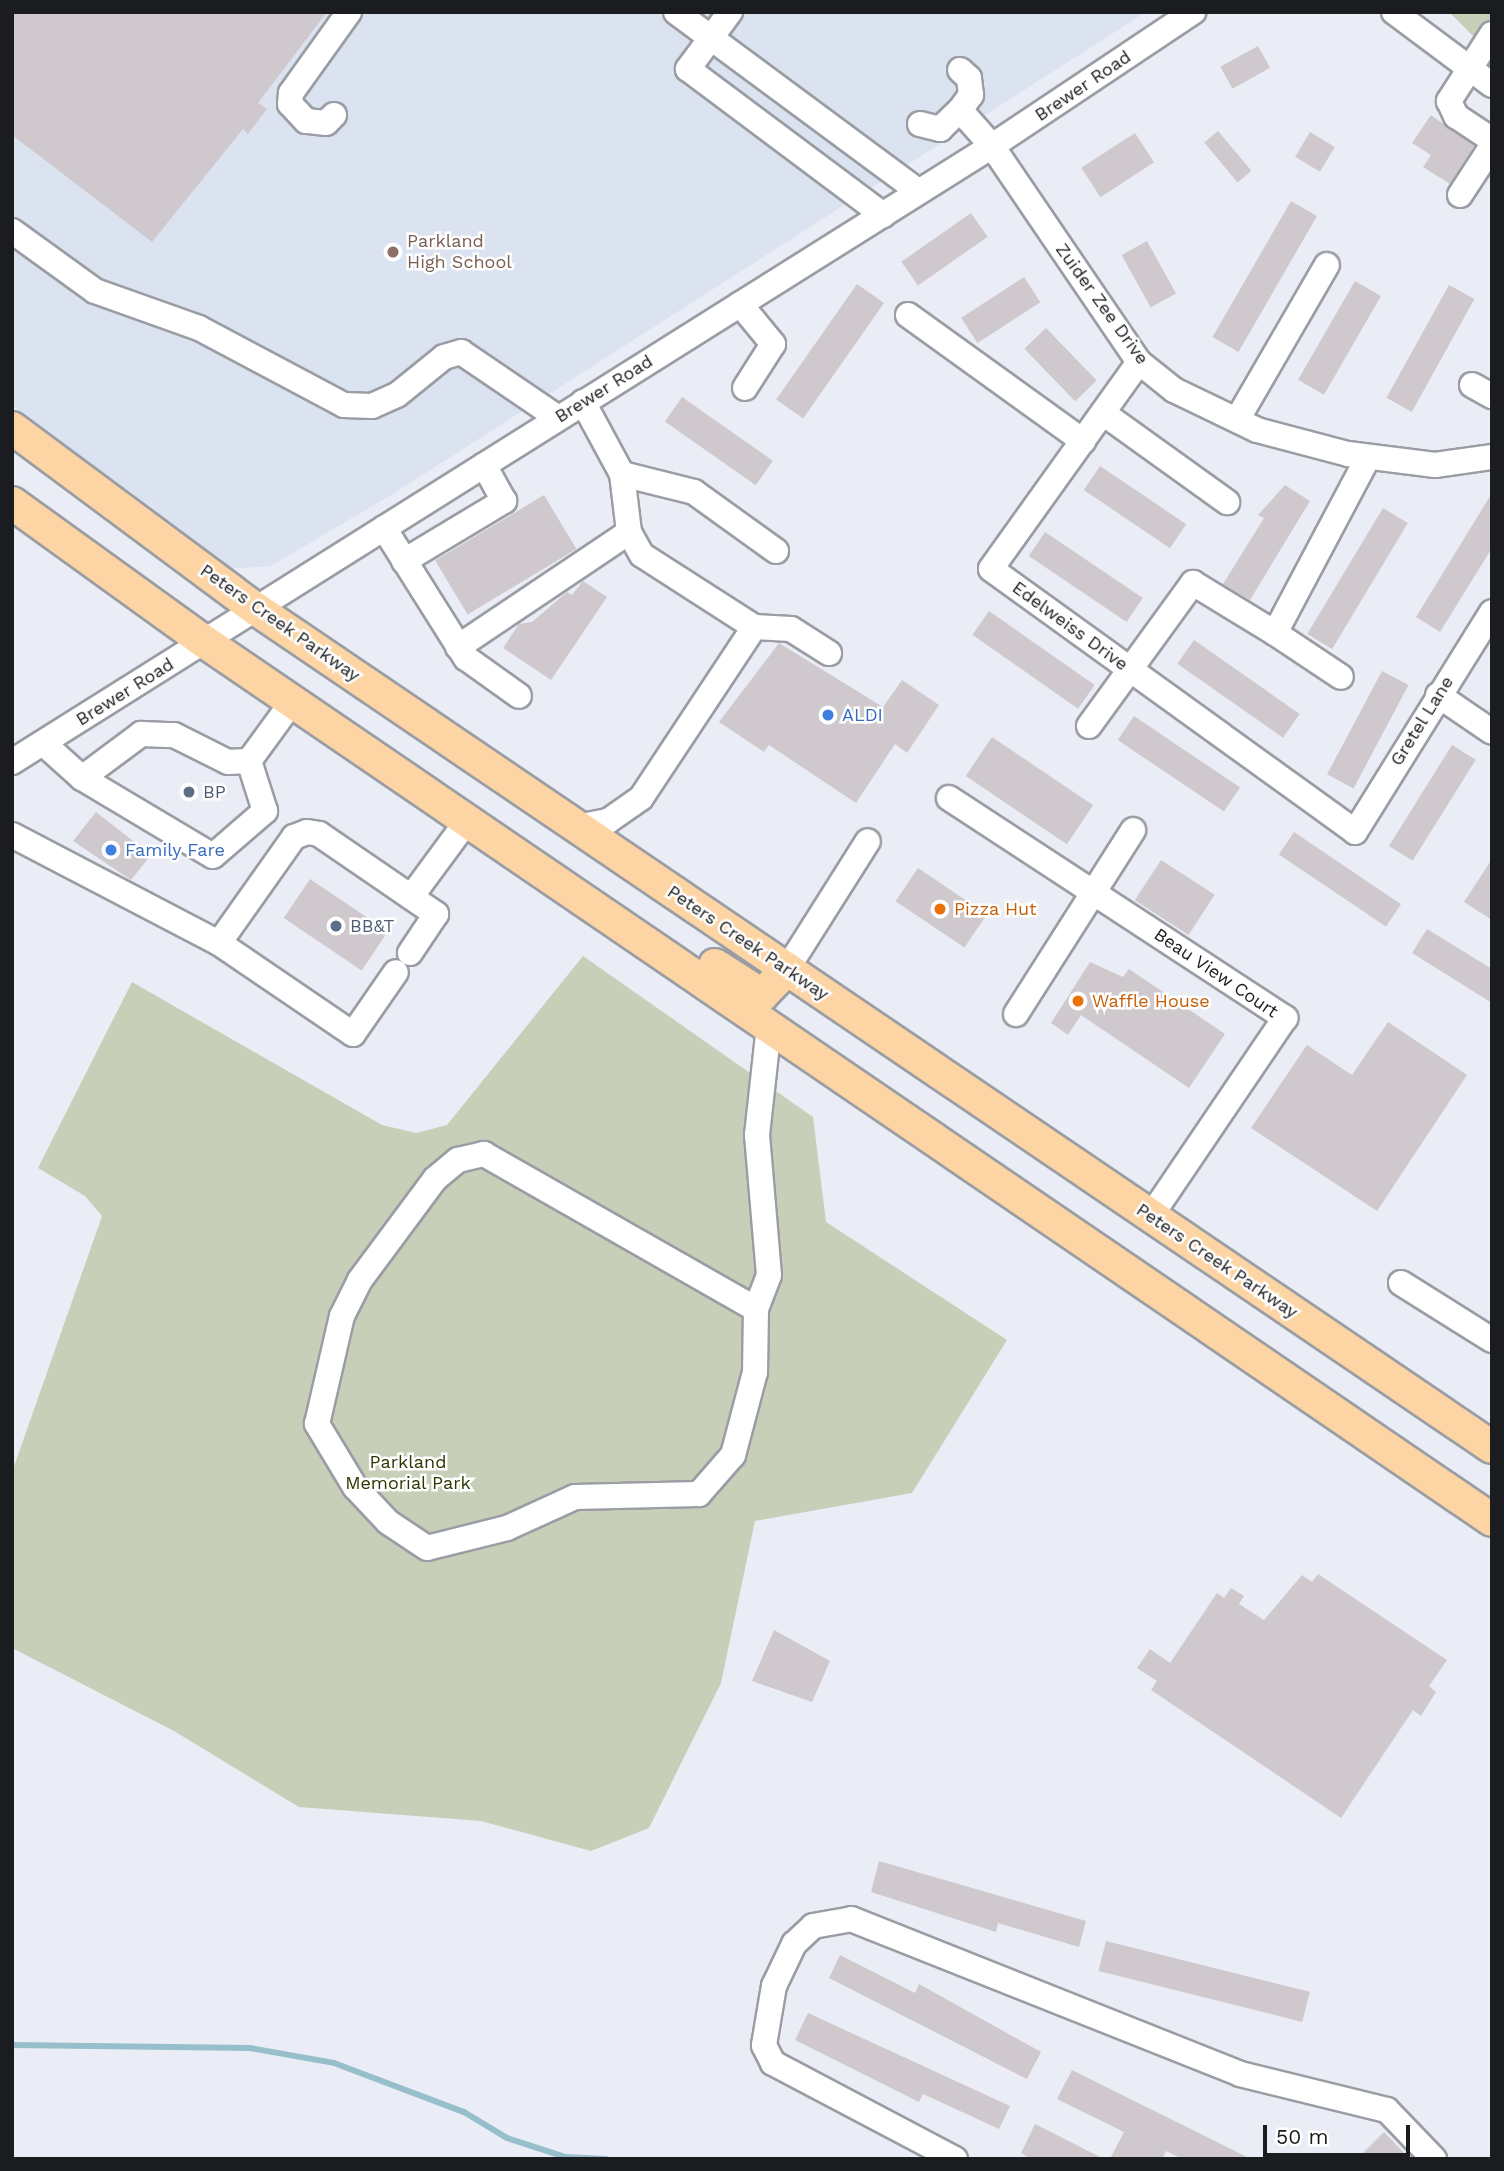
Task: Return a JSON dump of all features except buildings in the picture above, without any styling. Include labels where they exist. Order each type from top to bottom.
[{"type":"main road","name":"Peters Creek Parkway","points":[[12,428],[256,609],[1492,1447]]},
{"type":"main road","points":[[12,503],[292,702],[1492,1520]]},
{"type":"main road","points":[[472,825],[667,934],[761,995],[787,969]]},
{"type":"street","points":[[334,115],[326,123],[306,121],[290,104],[291,93],[349,12]]},
{"type":"street","points":[[676,12],[919,192]]},
{"type":"street","points":[[730,12],[688,69],[883,215]]},
{"type":"street","name":"Brewer Road","points":[[12,762],[992,146],[1193,12]]},
{"type":"street","points":[[1394,12],[1492,85]]},
{"type":"street","points":[[1492,34],[1451,94],[1450,109],[1492,140]]},
{"type":"street","points":[[920,124],[940,129],[960,110],[971,95],[969,78],[960,70]]},
{"type":"street","name":"Zuider Zee Drive","points":[[960,110],[992,146],[1139,362],[1174,390],[1237,420],[1368,457],[1434,465],[1492,457]]},
{"type":"street","points":[[1460,195],[1492,146]]},
{"type":"street","points":[[12,231],[95,291],[199,328],[344,405],[372,406],[397,395],[444,357],[461,352],[558,418]]},
{"type":"street","points":[[1237,420],[1327,265]]},
{"type":"street","points":[[740,303],[773,340],[745,387]]},
{"type":"street","points":[[908,315],[1083,441]]},
{"type":"street","name":"Edelweiss Drive","points":[[1139,362],[991,569],[1354,832]]},
{"type":"street","points":[[583,402],[622,474],[629,532],[642,555],[754,627],[791,629],[829,653]]},
{"type":"street","points":[[1103,413],[1227,502]]},
{"type":"street","points":[[1275,633],[1368,457]]},
{"type":"street","points":[[404,561],[505,501],[484,465]]},
{"type":"street","points":[[622,474],[694,492],[776,551]]},
{"type":"street","points":[[384,528],[458,647],[519,696]]},
{"type":"street","points":[[458,647],[629,532]]},
{"type":"street","points":[[1089,726],[1193,583],[1341,677]]},
{"type":"street","name":"Gretel Lane","points":[[1354,832],[1492,612]]},
{"type":"street","points":[[577,827],[608,821],[641,798],[754,627]]},
{"type":"street","points":[[1438,695],[1492,732]]},
{"type":"street","points":[[249,761],[292,702]]},
{"type":"street","points":[[82,778],[141,734],[174,735],[228,762],[249,761]]},
{"type":"street","points":[[44,743],[82,778],[213,856],[265,811]]},
{"type":"street","points":[[249,761],[265,811],[294,837]]},
{"type":"street","name":"Beau View Court","points":[[949,798],[1284,1017],[1152,1216]]},
{"type":"street","points":[[411,897],[472,825]]},
{"type":"street","points":[[1016,1014],[1132,830]]},
{"type":"street","points":[[12,835],[219,943],[353,1034],[436,914],[319,834],[294,837],[219,943]]},
{"type":"street","points":[[787,969],[868,841]]},
{"type":"street","points":[[756,1309],[484,1154],[471,1157],[435,1180],[360,1280],[342,1316],[317,1424],[355,1487],[388,1522],[427,1548],[508,1528],[575,1497],[699,1494],[733,1455],[755,1372],[756,1309],[769,1275],[757,1135],[769,1027]]},
{"type":"street","points":[[1401,1283],[1492,1340]]},
{"type":"street","points":[[955,2159],[772,2063],[764,2045],[774,1986],[794,1944],[813,1926],[851,1919],[1240,2074],[1387,2110],[1434,2159]]},
{"type":"shaded area","name":"Parkland High School","points":[[12,12],[1146,12],[396,492],[271,566],[226,569],[12,405]]},
{"type":"green space","points":[[1449,12],[1492,12],[1492,55]]},
{"type":"green space","name":"Parkland Memorial Park","points":[[583,956],[813,1117],[826,1222],[1007,1340],[912,1493],[755,1521],[721,1683],[649,1828],[591,1851],[481,1821],[299,1807],[174,1731],[12,1648],[12,1472],[102,1216],[85,1196],[38,1168],[132,982],[382,1125],[416,1133],[447,1125]]},
{"type":"waterway","points":[[12,2045],[250,2048],[334,2063],[464,2112],[507,2138],[565,2157],[606,2159]]},
{"type":"place","name":"Parkland High School","points":[[393,252]]},
{"type":"place","name":"ALDI","points":[[828,715]]},
{"type":"place","name":"BP","points":[[189,792]]},
{"type":"place","name":"Family Fare","points":[[111,850]]},
{"type":"place","name":"Pizza Hut","points":[[940,909]]},
{"type":"place","name":"BB&T","points":[[336,926]]},
{"type":"place","name":"Waffle House","points":[[1078,1001]]}]
